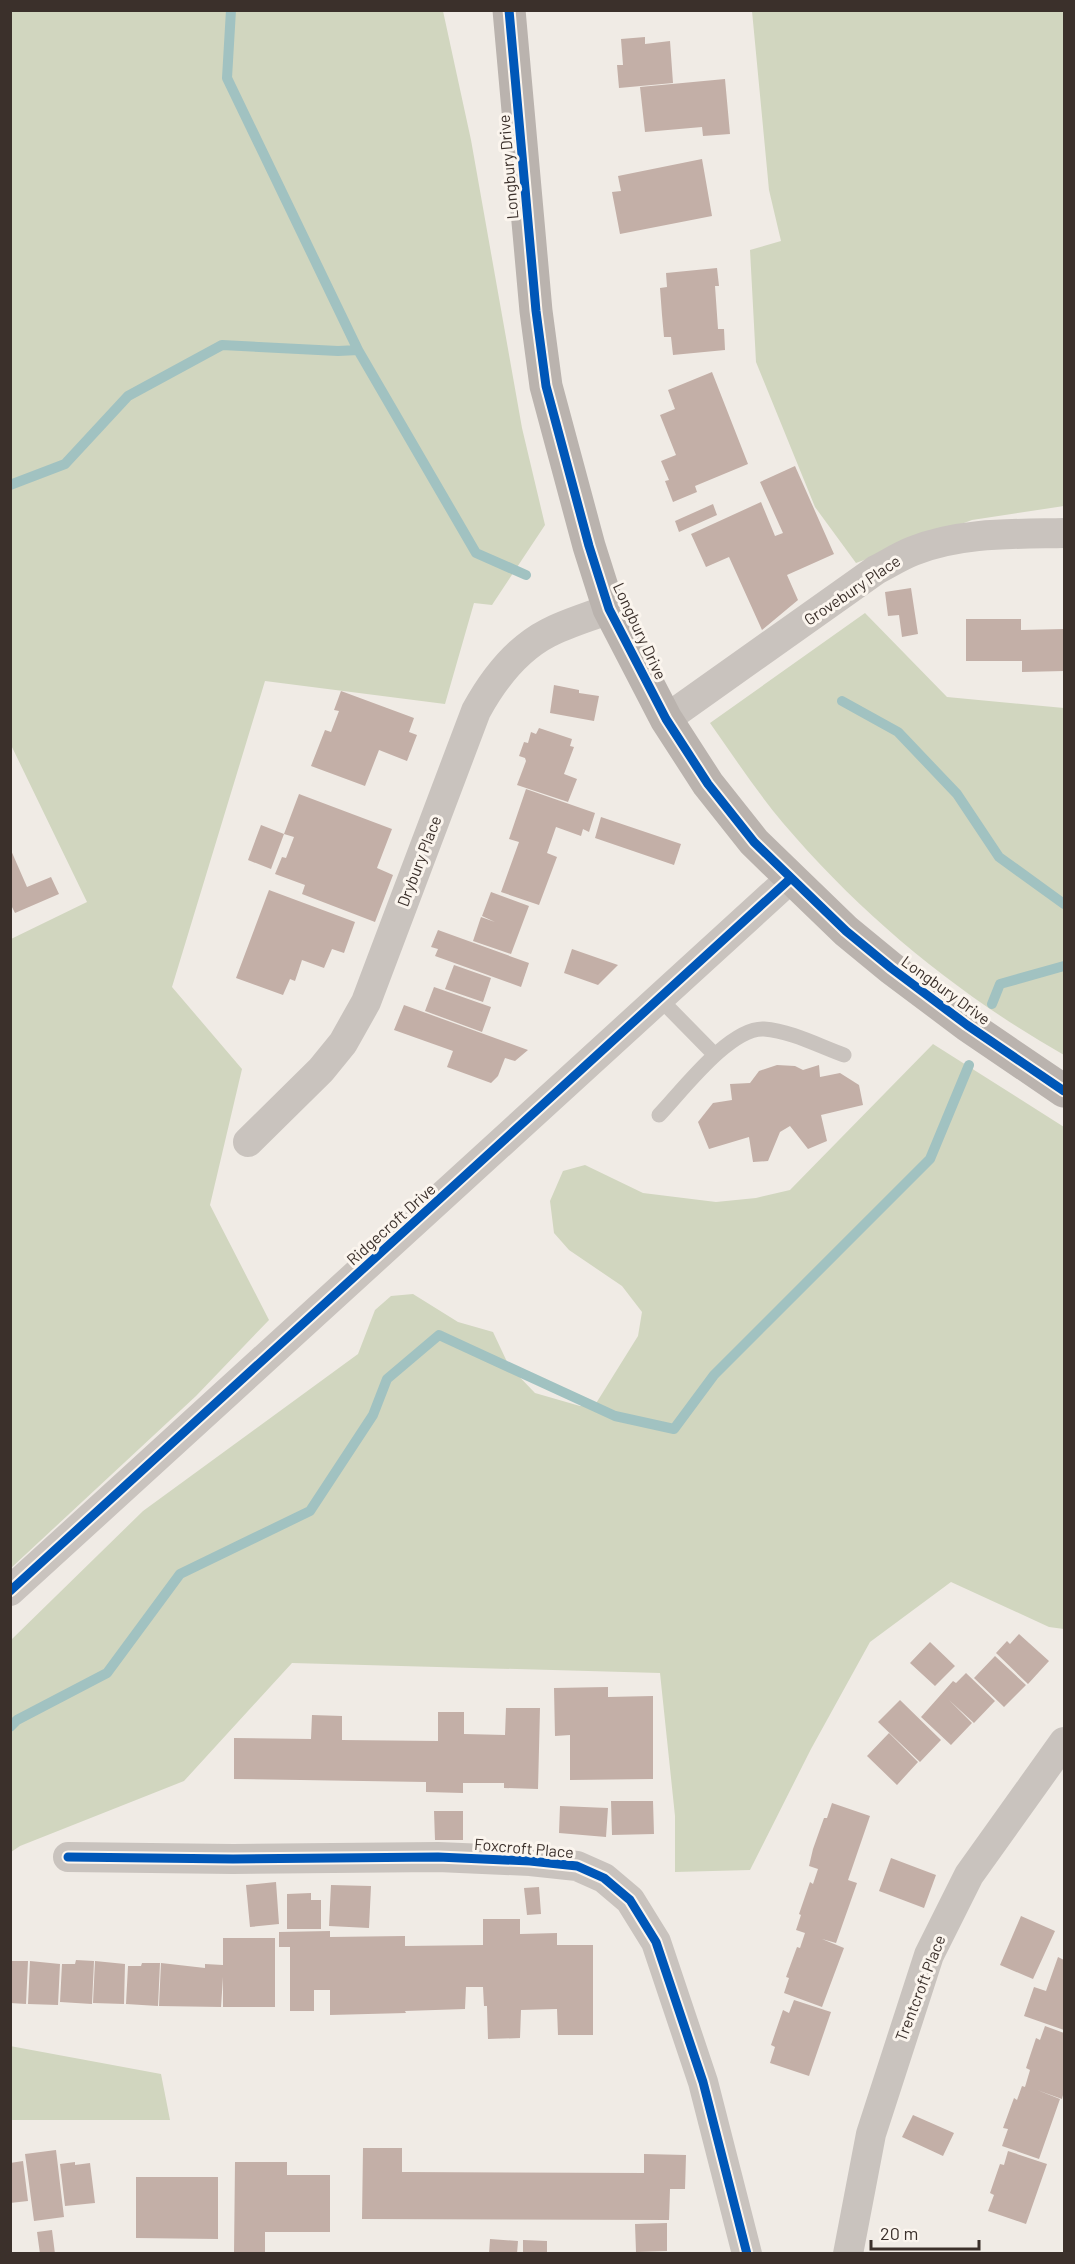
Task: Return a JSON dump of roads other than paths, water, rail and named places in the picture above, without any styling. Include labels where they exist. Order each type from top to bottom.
[{"type":"street","name":"Longbury Drive","points":[[509,10],[536,311],[546,386],[589,546],[609,609],[666,719],[708,784],[754,842],[846,931],[891,968],[967,1025],[1065,1091]]},
{"type":"street","name":"Grovebury Place","points":[[666,719],[876,570],[913,551],[947,541],[979,537],[1065,533]]},
{"type":"street","name":"Drybury Place","points":[[248,1142],[321,1070],[343,1043],[366,1002],[476,711],[493,680],[514,658],[547,634],[609,609]]},
{"type":"street","name":"Ridgecroft Drive","points":[[10,1592],[791,878]]},
{"type":"street","name":"Trentcroft Place","points":[[848,2253],[871,2134],[929,1955],[969,1875],[1061,1747]]},
{"type":"street","name":"Foxcroft Place","points":[[68,1857],[233,1859],[438,1857],[530,1861],[577,1866],[604,1878],[630,1900],[656,1942],[703,2082],[747,2253]]},
{"type":"lane","points":[[660,999],[715,1055]]},
{"type":"lane","points":[[659,1115],[715,1055],[738,1035],[752,1029],[783,1033],[844,1055]]},
{"type":"waterway","points":[[231,10],[227,78],[358,350],[476,553],[526,575]]},
{"type":"waterway","points":[[10,485],[65,464],[128,396],[222,345],[358,350]]},
{"type":"waterway","points":[[842,701],[898,732],[957,794],[999,857],[1064,904]]},
{"type":"waterway","points":[[992,1004],[1000,984],[1064,966]]},
{"type":"waterway","points":[[10,1727],[17,1720],[107,1673],[180,1574],[310,1511],[373,1415],[387,1379],[439,1335],[615,1416],[674,1429],[714,1375],[930,1159],[969,1065]]}]
